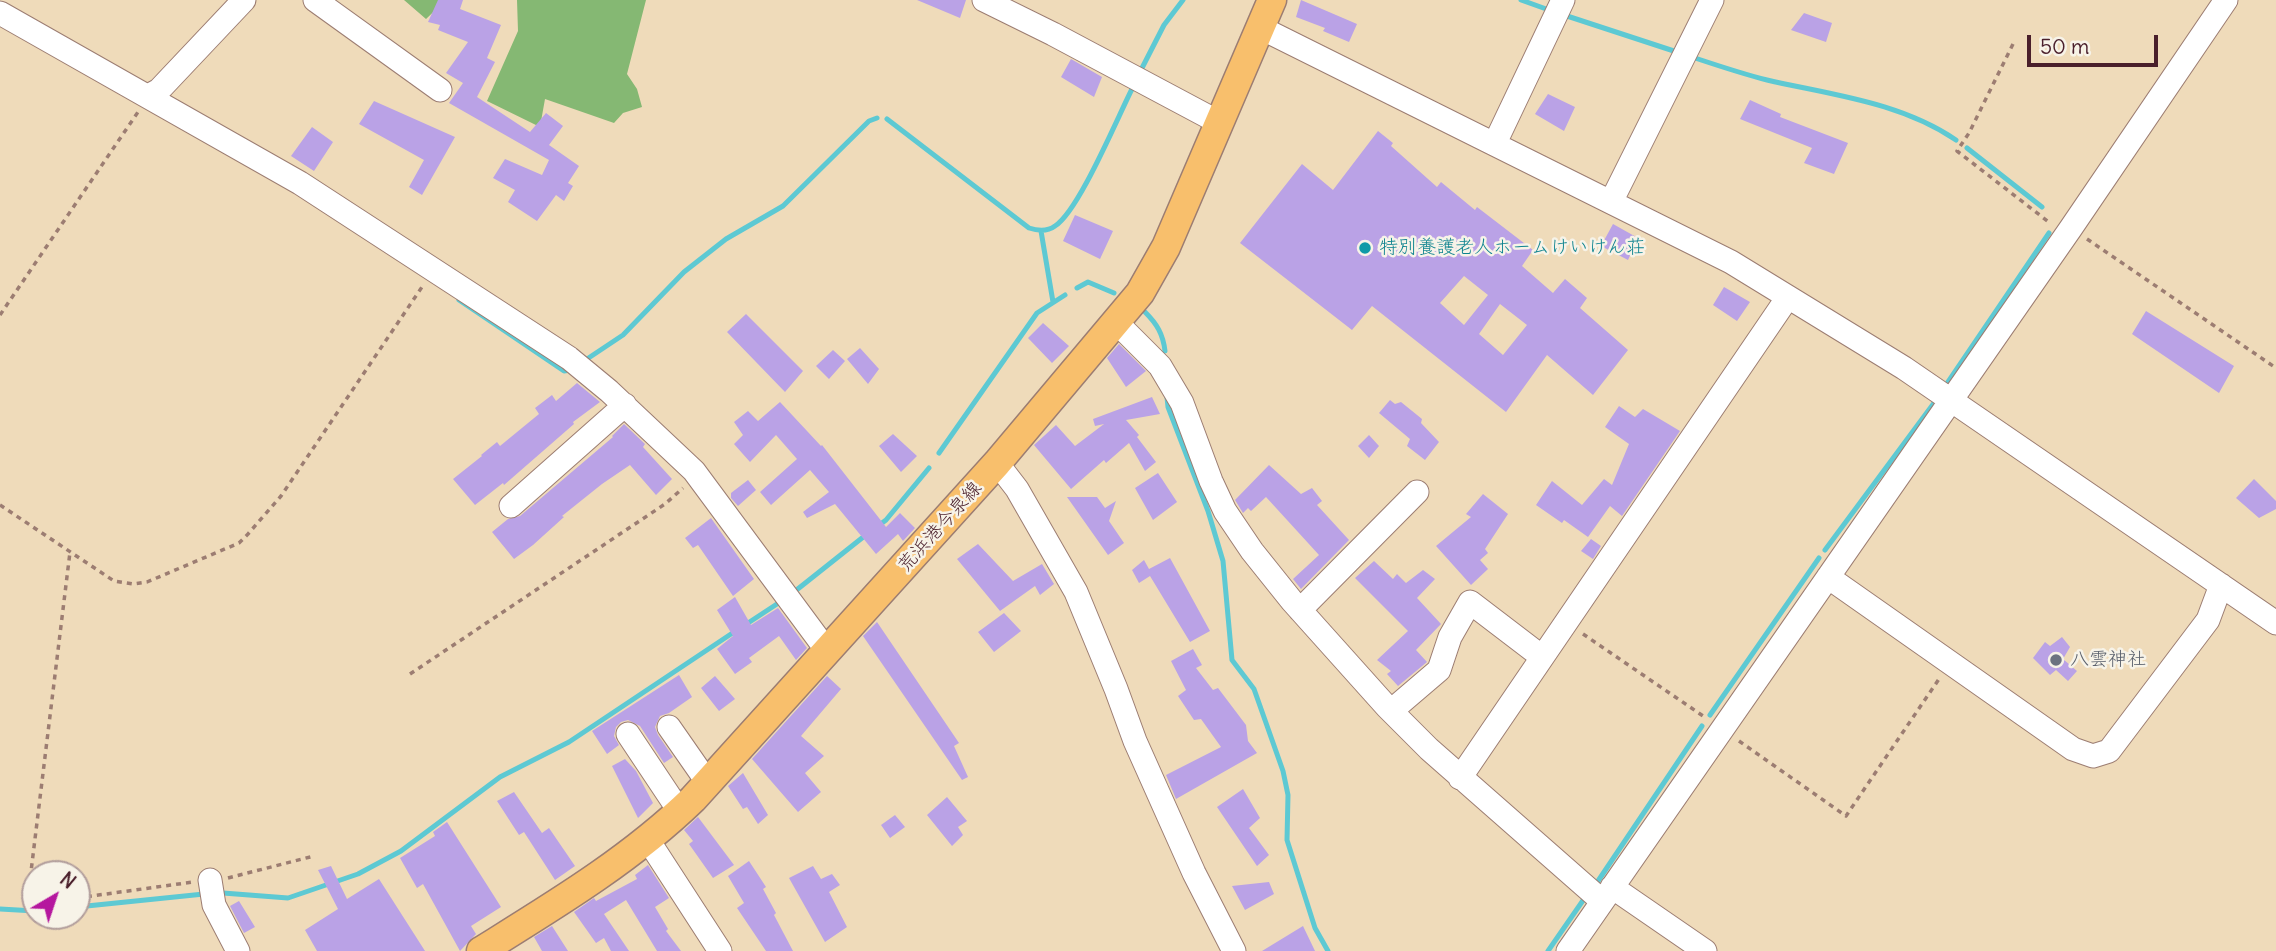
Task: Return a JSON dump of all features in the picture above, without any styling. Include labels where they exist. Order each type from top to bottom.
[{"type":"main road","name":"荒浜港今泉線","points":[[486,950],[595,879],[648,840],[680,812],[997,463],[1140,293],[1155,268],[1272,0]]},
{"type":"street","points":[[149,96],[159,90],[244,0]]},
{"type":"street","points":[[315,0],[440,90]]},
{"type":"street","points":[[984,0],[1220,123]]},
{"type":"street","points":[[1495,143],[1563,0]]},
{"type":"street","points":[[1611,202],[1712,0]]},
{"type":"street","points":[[1568,951],[2069,232],[2226,0]]},
{"type":"street","points":[[0,13],[300,183],[569,358],[625,405],[698,475],[828,652]]},
{"type":"street","points":[[1261,28],[1731,262],[1904,368],[2276,623]]},
{"type":"street","points":[[1460,778],[1788,297]]},
{"type":"street","points":[[1116,322],[1160,366],[1182,403],[1211,481],[1226,511],[1252,551],[1300,610],[1391,711],[1460,778],[1607,894],[1705,951]]},
{"type":"street","points":[[511,506],[625,405]]},
{"type":"street","points":[[997,463],[1017,489],[1076,592],[1135,741],[1194,873],[1234,951]]},
{"type":"street","points":[[1300,610],[1417,492]]},
{"type":"street","points":[[1828,577],[2073,750],[2093,755],[2109,751],[2208,620],[2221,585]]},
{"type":"street","points":[[1391,711],[1439,670],[1450,637],[1470,602],[1542,657]]},
{"type":"street","points":[[669,727],[708,783]]},
{"type":"street","points":[[628,734],[680,812]]},
{"type":"street","points":[[648,840],[720,951]]},
{"type":"street","points":[[210,880],[214,905],[239,951]]},
{"type":"path","points":[[2013,44],[1969,134],[1957,151],[2069,232],[2276,368]]},
{"type":"path","points":[[0,315],[149,96]]},
{"type":"path","points":[[0,505],[114,581],[133,584],[147,582],[239,543],[281,496],[434,269]]},
{"type":"path","points":[[410,674],[665,504],[698,475]]},
{"type":"path","points":[[32,860],[70,552]]},
{"type":"path","points":[[1566,622],[1846,816],[1951,663]]},
{"type":"green space","points":[[404,0],[446,0],[426,19]]},
{"type":"green space","points":[[517,0],[646,0],[627,74],[637,89],[642,107],[623,113],[614,123],[545,99],[540,127],[487,101],[518,31]]},
{"type":"building","points":[[438,0],[463,0],[460,9],[501,25],[487,58],[495,62],[477,97],[530,132],[546,113],[563,126],[549,145],[579,166],[568,183],[573,186],[564,201],[556,195],[537,221],[508,202],[515,190],[493,178],[505,159],[542,175],[549,160],[449,103],[463,83],[446,73],[468,42],[438,30],[440,25],[428,22]]},
{"type":"building","points":[[917,0],[966,0],[960,18]]},
{"type":"building","points":[[1301,0],[1357,24],[1349,42],[1323,31],[1325,28],[1296,17]]},
{"type":"building","points":[[1804,13],[1832,23],[1826,42],[1791,30]]},
{"type":"building","points":[[1071,59],[1102,77],[1094,97],[1061,77]]},
{"type":"building","points":[[1548,94],[1575,107],[1564,131],[1535,114]]},
{"type":"building","points":[[1750,100],[1781,114],[1780,117],[1848,143],[1834,174],[1804,163],[1812,148],[1740,119]]},
{"type":"building","points":[[374,101],[455,137],[422,195],[409,187],[424,160],[359,124]]},
{"type":"building","points":[[312,127],[333,142],[314,171],[291,156]]},
{"type":"building","points":[[1378,131],[1437,187],[1441,182],[1475,210],[1477,207],[1533,250],[1522,266],[1553,293],[1565,279],[1587,298],[1580,308],[1628,350],[1593,395],[1547,355],[1506,412],[1372,306],[1352,330],[1240,243],[1302,164],[1333,190]],"holes":[[[1464,276],[1488,295],[1464,325],[1440,303]],[[1500,304],[1527,325],[1503,355],[1479,334]]]},
{"type":"building","points":[[1075,215],[1113,231],[1100,259],[1063,241]]},
{"type":"building","points":[[1613,224],[1638,238],[1628,260],[1601,246]]},
{"type":"building","points":[[1724,287],[1750,302],[1737,321],[1713,305]]},
{"type":"building","points":[[2146,311],[2234,366],[2219,393],[2132,334]]},
{"type":"building","points":[[746,314],[803,371],[785,392],[727,332]]},
{"type":"building","points":[[1043,323],[1069,346],[1052,363],[1028,338]]},
{"type":"building","points":[[1119,344],[1146,371],[1126,387],[1107,358]]},
{"type":"building","points":[[860,348],[879,369],[868,384],[847,359]]},
{"type":"building","points":[[833,350],[845,361],[829,379],[816,366]]},
{"type":"building","points":[[577,383],[600,402],[573,422],[574,424],[504,485],[503,483],[475,505],[453,479],[497,442],[500,446],[539,414],[535,408],[552,395],[556,401]]},
{"type":"building","points":[[1152,397],[1160,414],[1126,420],[1156,462],[1145,471],[1129,443],[1106,463],[1104,460],[1071,489],[1034,445],[1056,425],[1075,446],[1104,424],[1095,426],[1093,419]]},
{"type":"building","points":[[1390,400],[1395,404],[1401,402],[1422,419],[1421,423],[1439,442],[1425,460],[1407,446],[1410,439],[1379,413]]},
{"type":"building","points":[[780,402],[822,445],[886,527],[900,513],[915,528],[903,541],[898,534],[876,554],[835,504],[807,518],[803,512],[829,492],[810,470],[771,505],[760,492],[797,459],[776,435],[750,462],[734,444],[743,435],[734,422],[748,411],[758,421]]},
{"type":"building","points":[[1619,406],[1635,417],[1643,409],[1680,431],[1622,516],[1610,506],[1588,537],[1536,505],[1552,481],[1582,505],[1604,479],[1612,485],[1629,444],[1605,427]]},
{"type":"building","points":[[624,424],[645,444],[643,447],[672,479],[656,495],[630,465],[562,516],[564,517],[533,545],[514,559],[492,532],[508,519],[520,516],[613,437]]},
{"type":"building","points":[[893,434],[917,456],[901,472],[879,446]]},
{"type":"building","points":[[1369,435],[1379,446],[1369,458],[1358,446]]},
{"type":"building","points":[[1269,465],[1301,494],[1312,488],[1322,501],[1317,505],[1349,540],[1301,589],[1293,579],[1319,555],[1266,497],[1251,511],[1248,508],[1243,513],[1235,500]]},
{"type":"building","points":[[1158,473],[1177,502],[1153,520],[1135,488]]},
{"type":"building","points":[[2254,479],[2276,501],[2276,509],[2259,518],[2236,498]]},
{"type":"building","points":[[748,480],[756,490],[738,506],[731,498],[731,493]]},
{"type":"building","points":[[1483,494],[1508,514],[1485,549],[1488,553],[1480,560],[1488,569],[1471,585],[1436,546],[1471,517],[1466,514]]},
{"type":"building","points":[[1067,497],[1097,497],[1105,508],[1116,501],[1109,521],[1124,543],[1108,555]]},
{"type":"building","points":[[711,518],[754,579],[733,596],[698,545],[693,548],[685,538]]},
{"type":"building","points":[[1591,539],[1601,546],[1593,559],[1581,551]]},
{"type":"building","points":[[978,544],[1013,581],[1042,564],[1054,584],[1040,595],[1035,586],[1000,611],[957,559]]},
{"type":"building","points":[[1170,558],[1210,631],[1190,642],[1150,576],[1139,583],[1132,570],[1144,560],[1149,569]]},
{"type":"building","points":[[1374,561],[1393,579],[1397,574],[1406,583],[1423,570],[1435,579],[1417,598],[1441,624],[1416,650],[1427,662],[1398,686],[1387,674],[1391,671],[1377,660],[1408,631],[1355,578]]},
{"type":"building","points":[[735,597],[751,625],[778,608],[807,648],[796,660],[779,636],[749,658],[752,662],[735,674],[717,649],[733,636],[717,610]]},
{"type":"building","points":[[1004,613],[1021,631],[994,652],[978,632]]},
{"type":"building","points":[[877,622],[959,743],[954,746],[968,777],[962,780],[863,636]]},
{"type":"building","points":[[2062,637],[2070,647],[2063,659],[2077,671],[2068,681],[2056,670],[2050,675],[2033,658],[2045,642],[2050,646]]},
{"type":"building","points":[[1193,649],[1202,665],[1196,668],[1213,690],[1218,688],[1246,725],[1248,741],[1257,753],[1176,799],[1166,775],[1221,747],[1201,719],[1194,720],[1178,696],[1186,690],[1171,661]]},
{"type":"building","points":[[679,675],[692,697],[660,716],[655,727],[673,757],[664,763],[640,726],[628,720],[616,727],[614,736],[619,745],[607,754],[592,731]]},
{"type":"building","points":[[715,676],[735,699],[719,711],[701,688]]},
{"type":"building","points":[[827,676],[841,689],[801,736],[824,756],[805,773],[821,792],[798,812],[752,759]]},
{"type":"building","points":[[625,759],[636,771],[653,803],[638,818],[612,766]]},
{"type":"building","points":[[743,773],[768,815],[758,824],[747,807],[743,809],[728,786]]},
{"type":"building","points":[[1243,789],[1260,818],[1249,828],[1269,855],[1257,866],[1217,807]]},
{"type":"building","points":[[514,792],[542,833],[549,828],[575,866],[555,880],[524,832],[519,835],[497,801]]},
{"type":"building","points":[[947,797],[967,821],[958,827],[963,835],[952,846],[927,815]]},
{"type":"building","points":[[895,815],[905,827],[890,838],[881,825]]},
{"type":"building","points":[[698,817],[734,865],[713,878],[689,844],[693,841],[684,830]]},
{"type":"building","points":[[447,822],[501,907],[471,926],[476,934],[460,951],[423,884],[417,888],[400,858],[435,836],[433,832]]},
{"type":"building","points":[[749,861],[766,887],[763,889],[793,951],[766,951],[737,908],[744,903],[728,876]]},
{"type":"building","points":[[648,865],[669,898],[655,907],[668,929],[666,931],[681,951],[657,951],[626,900],[604,914],[629,951],[611,951],[604,938],[596,943],[574,912],[594,898],[596,901],[637,879],[635,875]]},
{"type":"building","points":[[331,866],[347,899],[379,879],[425,951],[317,951],[305,930],[338,909],[318,870]]},
{"type":"building","points":[[813,866],[821,879],[832,874],[840,885],[829,892],[847,927],[825,942],[789,878]]},
{"type":"building","points":[[1269,882],[1274,894],[1245,910],[1232,886]]},
{"type":"building","points":[[239,901],[255,927],[244,933],[230,906]]},
{"type":"building","points":[[552,926],[568,951],[542,951],[534,937]]},
{"type":"building","points":[[1303,926],[1315,951],[1262,951]]},
{"type":"waterway","points":[[1141,70],[1164,25],[1183,0]]},
{"type":"waterway","points":[[1521,0],[1549,10]]},
{"type":"waterway","points":[[1564,15],[1680,53]]},
{"type":"waterway","points":[[1695,58],[1767,80],[1889,108],[1934,127],[1956,140]]},
{"type":"waterway","points":[[887,119],[1029,228],[1046,230],[1065,217],[1075,202],[1133,87]]},
{"type":"waterway","points":[[584,361],[623,335],[684,272],[726,239],[783,206],[869,121],[877,118]]},
{"type":"waterway","points":[[1967,148],[2042,207]]},
{"type":"waterway","points":[[1041,231],[1053,302]]},
{"type":"waterway","points":[[1948,382],[2049,233]]},
{"type":"waterway","points":[[1077,288],[1088,282],[1114,293]]},
{"type":"waterway","points":[[939,453],[1037,313],[1065,295]]},
{"type":"waterway","points":[[459,300],[564,371],[571,370]]},
{"type":"waterway","points":[[1145,312],[1159,330],[1165,351]]},
{"type":"waterway","points":[[1167,397],[1168,407],[1208,511],[1223,561],[1232,660],[1254,689],[1283,771],[1288,795],[1287,840],[1315,928],[1328,951]]},
{"type":"waterway","points":[[1825,550],[1934,403]]},
{"type":"waterway","points":[[878,526],[929,468]]},
{"type":"waterway","points":[[794,592],[867,534]]},
{"type":"waterway","points":[[1710,715],[1819,558]]},
{"type":"waterway","points":[[745,625],[780,602]]},
{"type":"waterway","points":[[223,893],[288,898],[358,874],[401,851],[500,777],[569,742],[737,630]]},
{"type":"waterway","points":[[1596,884],[1702,726]]},
{"type":"waterway","points":[[91,906],[204,894]]},
{"type":"waterway","points":[[1548,951],[1584,899]]},
{"type":"waterway","points":[[0,909],[21,910]]},
{"type":"place","name":"特別養護老人ホームけいけん荘","points":[[1365,248]]},
{"type":"place","name":"八雲神社","points":[[2056,660]]}]
